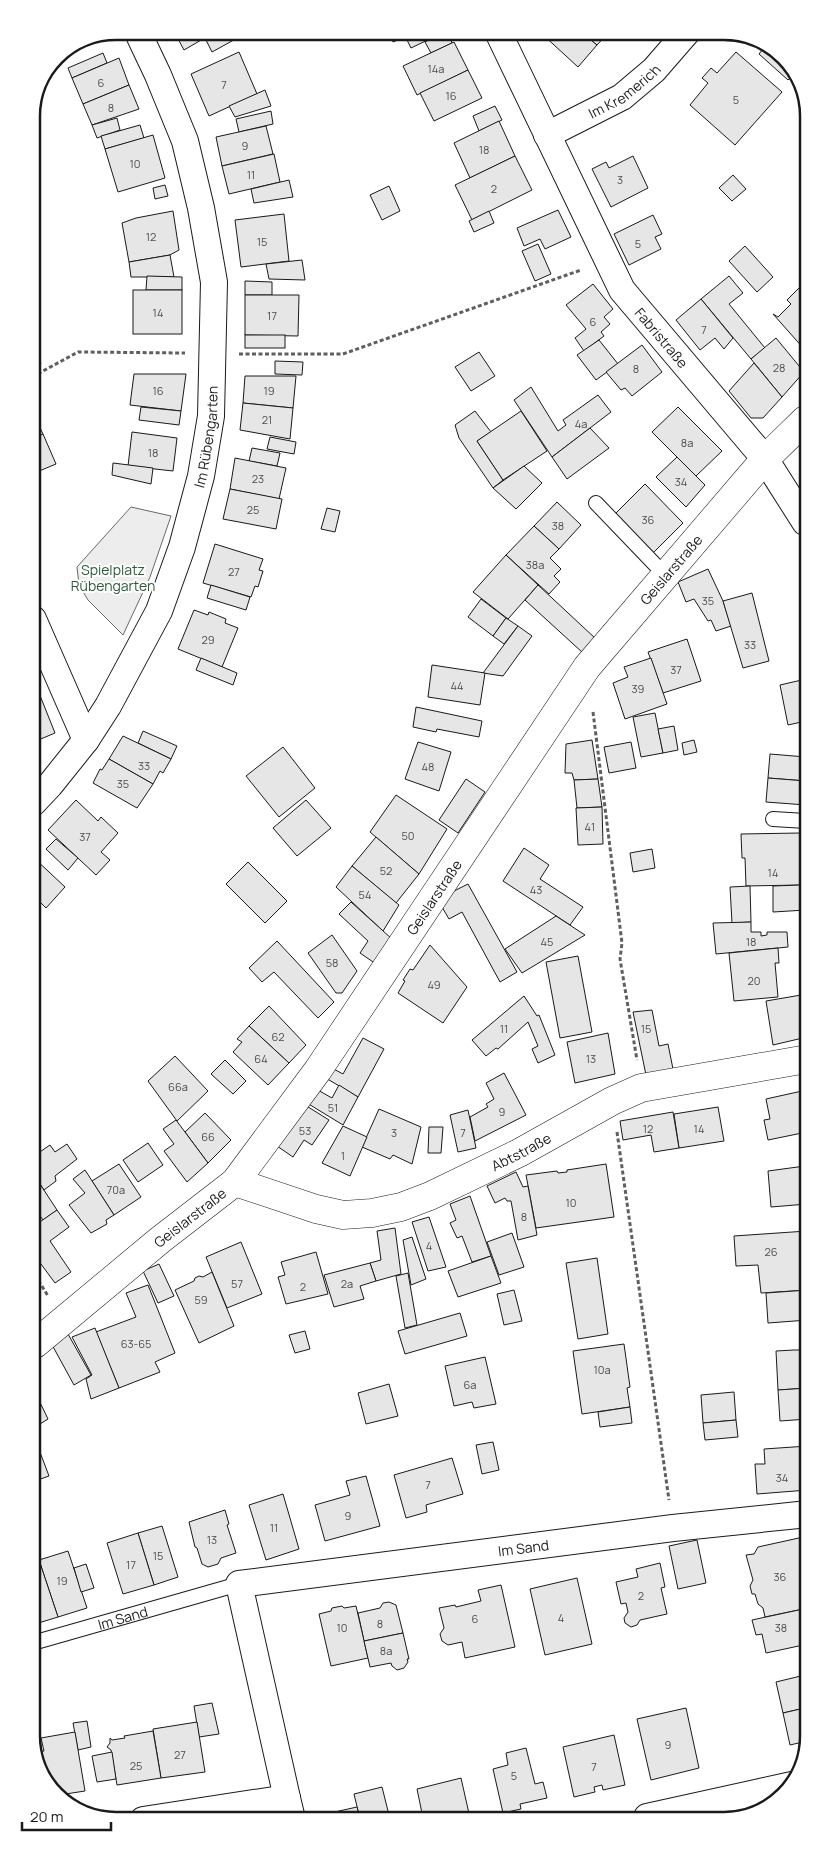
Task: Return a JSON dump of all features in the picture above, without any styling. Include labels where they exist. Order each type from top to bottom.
[{"type":"street","name":"Im Rübengarten","points":[[40,796],[86,740],[108,706],[159,611],[182,547],[201,476],[211,416],[214,282],[201,208],[185,141],[141,40]]},
{"type":"street","name":"Fabristraße","points":[[502,40],[622,290],[765,459],[800,514]]},
{"type":"street","name":"Im Kremerich","points":[[547,135],[622,97],[654,70],[680,40]]},
{"type":"street","name":"Geislarstraße","points":[[40,1340],[160,1240],[235,1182],[318,1070],[587,667],[765,459],[800,425]]},
{"type":"street","points":[[40,634],[86,740]]},
{"type":"street","name":"Abtstraße","points":[[235,1182],[343,1215],[372,1213],[401,1207],[430,1196],[519,1153],[612,1101],[641,1088],[800,1060]]},
{"type":"street","name":"Im Sand","points":[[239,1584],[673,1528],[800,1515]]},
{"type":"street","points":[[239,1584],[289,1809],[249,1812]]},
{"type":"street","points":[[670,1812],[780,1788]]},
{"type":"lane","points":[[596,503],[666,576]]},
{"type":"lane","points":[[773,819],[800,821]]},
{"type":"lane","name":"Im Sand","points":[[40,1641],[239,1584]]},
{"type":"path","points":[[40,373],[78,352],[342,354],[608,260]]},
{"type":"path","points":[[587,667],[622,943],[620,959],[641,1088]]},
{"type":"path","points":[[612,1101],[673,1528]]},
{"type":"green space","name":"Spielplatz Rübengarten","points":[[131,507],[171,516],[150,577],[123,635],[88,600],[79,585],[77,567]]},
{"type":"building","points":[[179,40],[201,40],[184,50]]},
{"type":"building","points":[[206,40],[234,40],[212,52]]},
{"type":"building","points":[[407,40],[428,40],[411,48]]},
{"type":"building","points":[[429,40],[451,40],[452,43],[431,53],[425,42]]},
{"type":"building","points":[[549,40],[591,40],[597,45],[578,67]]},
{"type":"building","points":[[591,40],[602,40],[597,45]]},
{"type":"building","points":[[454,42],[468,70],[417,95],[403,66]]},
{"type":"building","points":[[762,50],[778,62],[790,78],[788,80],[759,54]]},
{"type":"building","points":[[239,52],[257,94],[209,116],[191,74]]},
{"type":"building","points":[[736,52],[782,92],[735,145],[690,105],[708,83],[702,78],[711,68],[717,73]]},
{"type":"building","points":[[103,53],[107,63],[72,78],[68,68]]},
{"type":"building","points":[[119,58],[129,85],[83,104],[72,78]]},
{"type":"building","points":[[468,70],[482,98],[434,121],[420,93]]},
{"type":"building","points":[[129,85],[139,109],[92,125],[83,104]]},
{"type":"building","points":[[265,90],[271,106],[235,117],[229,106]]},
{"type":"building","points":[[495,106],[502,120],[479,131],[473,116]]},
{"type":"building","points":[[271,111],[273,124],[239,132],[236,119]]},
{"type":"building","points":[[117,118],[120,130],[97,138],[92,125]]},
{"type":"building","points":[[499,121],[515,156],[470,178],[454,143]]},
{"type":"building","points":[[140,125],[144,138],[105,149],[101,136]]},
{"type":"building","points":[[266,126],[273,154],[222,166],[216,137]]},
{"type":"building","points":[[153,135],[165,178],[118,192],[105,149]]},
{"type":"building","points":[[274,154],[280,182],[229,194],[222,166]]},
{"type":"building","points":[[515,156],[532,190],[472,220],[455,185]]},
{"type":"building","points":[[633,156],[648,188],[611,207],[592,169],[606,162],[609,168]]},
{"type":"building","points":[[733,175],[746,189],[732,201],[719,188]]},
{"type":"building","points":[[289,180],[293,197],[254,203],[251,189]]},
{"type":"building","points":[[165,185],[168,196],[155,199],[153,188]]},
{"type":"building","points":[[389,186],[400,211],[382,220],[370,195]]},
{"type":"building","points":[[558,210],[571,237],[545,249],[540,239],[524,246],[517,228]]},
{"type":"building","points":[[173,211],[179,250],[170,255],[129,262],[122,223],[136,218]]},
{"type":"building","points":[[489,211],[494,223],[474,232],[469,221]]},
{"type":"building","points":[[284,214],[289,261],[241,267],[235,220]]},
{"type":"building","points":[[653,215],[662,234],[655,237],[661,249],[629,265],[614,234]]},
{"type":"building","points":[[538,244],[551,274],[535,281],[522,251]]},
{"type":"building","points":[[745,246],[773,277],[757,292],[729,261]]},
{"type":"building","points":[[170,255],[174,277],[131,277],[129,262]]},
{"type":"building","points":[[302,260],[305,280],[269,279],[266,264]]},
{"type":"building","points":[[147,276],[182,277],[182,290],[146,290]]},
{"type":"building","points":[[729,276],[743,293],[729,304],[765,348],[751,359],[701,299]]},
{"type":"building","points":[[245,281],[272,282],[272,295],[245,295]]},
{"type":"building","points":[[593,284],[613,309],[604,317],[610,324],[601,332],[604,336],[584,351],[575,338],[586,329],[566,305]]},
{"type":"building","points":[[800,287],[800,344],[773,314],[778,317],[791,304],[787,300]]},
{"type":"building","points":[[133,290],[182,290],[182,334],[133,334]]},
{"type":"building","points":[[245,295],[299,295],[298,336],[245,335]]},
{"type":"building","points":[[701,299],[733,338],[724,349],[715,338],[700,350],[676,320]]},
{"type":"building","points":[[245,335],[285,335],[285,348],[245,348]]},
{"type":"building","points":[[776,338],[800,367],[800,377],[782,397],[751,359]]},
{"type":"building","points":[[599,340],[618,364],[596,380],[577,355]]},
{"type":"building","points":[[642,345],[662,372],[632,396],[625,388],[621,390],[606,372]]},
{"type":"building","points":[[479,352],[495,376],[471,391],[455,367]]},
{"type":"building","points":[[275,361],[303,362],[302,375],[275,374]]},
{"type":"building","points":[[754,363],[782,397],[763,418],[751,418],[729,391]]},
{"type":"building","points":[[134,374],[186,374],[181,411],[130,405]]},
{"type":"building","points":[[245,376],[296,376],[293,408],[243,403]]},
{"type":"building","points":[[531,387],[558,431],[566,425],[563,420],[598,395],[611,412],[552,457],[514,400]]},
{"type":"building","points":[[243,403],[293,408],[290,439],[240,430]]},
{"type":"building","points":[[141,407],[181,411],[179,425],[139,420]]},
{"type":"building","points":[[678,407],[722,451],[696,476],[652,432]]},
{"type":"building","points":[[475,411],[491,432],[477,441],[503,480],[493,488],[459,438],[455,425]]},
{"type":"building","points":[[521,411],[547,451],[503,480],[477,441]]},
{"type":"building","points":[[590,428],[609,448],[567,479],[552,457]]},
{"type":"building","points":[[132,432],[177,438],[173,471],[128,466]]},
{"type":"building","points":[[43,434],[56,464],[40,471],[40,435]]},
{"type":"building","points":[[270,437],[296,442],[294,454],[267,449]]},
{"type":"building","points":[[252,448],[280,453],[277,466],[249,461]]},
{"type":"building","points":[[677,457],[705,485],[686,507],[656,477]]},
{"type":"building","points":[[235,458],[286,468],[279,499],[230,489]]},
{"type":"building","points":[[113,463],[153,468],[151,484],[112,475]]},
{"type":"building","points":[[524,466],[542,483],[516,509],[493,488]]},
{"type":"building","points":[[645,484],[683,523],[652,554],[614,515]]},
{"type":"building","points":[[230,489],[282,499],[276,529],[223,519]]},
{"type":"building","points":[[557,502],[581,525],[559,549],[534,526]]},
{"type":"building","points":[[327,508],[340,511],[335,532],[321,529]]},
{"type":"building","points":[[534,526],[559,549],[550,558],[561,569],[554,576],[560,582],[549,594],[506,555]]},
{"type":"building","points":[[215,544],[263,559],[259,570],[263,571],[258,587],[255,586],[251,597],[203,583]]},
{"type":"building","points":[[506,555],[538,585],[508,619],[473,592]]},
{"type":"building","points":[[708,569],[723,601],[731,626],[716,631],[711,620],[708,621],[694,599],[686,602],[678,582]]},
{"type":"building","points":[[211,585],[250,597],[246,610],[207,598]]},
{"type":"building","points":[[538,585],[596,639],[583,653],[525,600]]},
{"type":"building","points":[[752,593],[769,661],[743,668],[723,601]]},
{"type":"building","points":[[481,599],[506,618],[493,636],[468,617]]},
{"type":"building","points":[[194,610],[208,615],[209,612],[226,619],[225,623],[238,628],[222,667],[178,649]]},
{"type":"building","points":[[506,618],[518,626],[504,644],[493,636]]},
{"type":"building","points":[[518,626],[532,636],[503,676],[483,673]]},
{"type":"building","points":[[687,639],[701,681],[663,693],[648,652]]},
{"type":"building","points":[[201,658],[237,673],[233,685],[196,670]]},
{"type":"building","points":[[651,658],[667,704],[625,719],[613,683],[628,677],[624,667]]},
{"type":"building","points":[[432,665],[485,673],[480,705],[428,697]]},
{"type":"building","points":[[800,680],[800,722],[788,725],[780,685]]},
{"type":"building","points":[[40,696],[55,733],[40,739]]},
{"type":"building","points":[[416,707],[482,721],[479,737],[437,729],[436,732],[413,727]]},
{"type":"building","points":[[655,713],[663,753],[641,757],[633,717]]},
{"type":"building","points":[[674,726],[678,750],[663,753],[658,729]]},
{"type":"building","points":[[143,731],[177,746],[171,759],[138,743]]},
{"type":"building","points":[[123,736],[171,759],[163,773],[160,771],[153,784],[109,759]]},
{"type":"building","points":[[592,740],[598,779],[574,780],[572,773],[565,773],[566,744]]},
{"type":"building","points":[[694,740],[697,752],[684,755],[682,743]]},
{"type":"building","points":[[418,742],[451,752],[439,791],[405,779]]},
{"type":"building","points":[[631,742],[636,768],[609,773],[604,747]]},
{"type":"building","points":[[283,747],[315,788],[279,817],[246,776]]},
{"type":"building","points":[[770,754],[800,756],[800,781],[768,778]]},
{"type":"building","points":[[109,759],[153,784],[137,808],[93,783],[100,769],[102,770]]},
{"type":"building","points":[[768,778],[800,781],[800,805],[766,802]]},
{"type":"building","points":[[466,779],[485,792],[458,833],[439,820]]},
{"type":"building","points":[[598,779],[602,807],[577,808],[574,780]]},
{"type":"building","points":[[396,795],[447,829],[419,874],[370,832]]},
{"type":"building","points":[[76,800],[98,821],[101,817],[118,833],[101,852],[110,860],[96,875],[48,830]]},
{"type":"building","points":[[306,800],[331,828],[297,856],[273,828]]},
{"type":"building","points":[[602,807],[603,844],[578,845],[576,808]]},
{"type":"building","points":[[800,833],[800,885],[746,886],[745,858],[742,858],[741,834]]},
{"type":"building","points":[[376,837],[419,874],[396,903],[352,866]]},
{"type":"building","points":[[56,839],[78,858],[68,870],[46,849]]},
{"type":"building","points":[[524,848],[549,865],[540,879],[583,907],[570,925],[503,881]]},
{"type":"building","points":[[652,849],[655,868],[633,872],[630,853]]},
{"type":"building","points":[[248,862],[287,901],[265,923],[226,884]]},
{"type":"building","points":[[40,864],[65,887],[46,908],[40,902]]},
{"type":"building","points":[[352,866],[399,905],[383,931],[336,887]]},
{"type":"building","points":[[468,884],[517,972],[500,982],[462,912],[449,919],[442,907],[452,892]]},
{"type":"building","points":[[800,885],[800,910],[773,912],[773,886]]},
{"type":"building","points":[[750,886],[751,922],[732,923],[730,887]]},
{"type":"building","points":[[351,902],[392,939],[376,964],[360,953],[368,941],[339,914]]},
{"type":"building","points":[[556,916],[585,935],[522,973],[505,949]]},
{"type":"building","points":[[751,922],[751,932],[761,932],[761,936],[767,935],[767,932],[787,932],[788,947],[716,954],[713,923]]},
{"type":"building","points":[[332,935],[357,971],[342,993],[336,993],[308,953]]},
{"type":"building","points":[[277,941],[334,1002],[318,1018],[274,972],[262,982],[249,968]]},
{"type":"building","points":[[430,945],[467,987],[443,1023],[398,993],[410,969],[413,970]]},
{"type":"building","points":[[778,948],[779,963],[775,963],[778,997],[734,1001],[729,953]]},
{"type":"building","points":[[578,956],[592,1032],[560,1038],[546,962]]},
{"type":"building","points":[[800,995],[800,1039],[773,1045],[766,1001]]},
{"type":"building","points":[[524,996],[537,1016],[539,1015],[555,1055],[538,1063],[532,1049],[538,1046],[528,1022],[498,1049],[496,1048],[486,1056],[472,1040]]},
{"type":"building","points":[[269,1006],[306,1045],[289,1063],[249,1026]]},
{"type":"building","points":[[652,1010],[659,1046],[668,1044],[673,1069],[646,1075],[633,1012]]},
{"type":"building","points":[[249,1026],[289,1063],[268,1085],[233,1052],[242,1042],[237,1039]]},
{"type":"building","points":[[608,1033],[615,1074],[575,1083],[567,1042]]},
{"type":"building","points":[[363,1038],[384,1049],[358,1097],[324,1077],[330,1067],[343,1074]]},
{"type":"building","points":[[175,1056],[208,1091],[177,1121],[148,1081]]},
{"type":"building","points":[[225,1060],[246,1081],[233,1094],[211,1074]]},
{"type":"building","points":[[504,1073],[526,1115],[475,1141],[470,1117],[488,1107],[486,1104],[494,1099],[486,1083]]},
{"type":"building","points":[[339,1085],[358,1097],[343,1125],[307,1103],[316,1089],[332,1098]]},
{"type":"building","points":[[800,1091],[800,1133],[768,1140],[764,1120],[770,1119],[766,1099]]},
{"type":"building","points":[[305,1105],[329,1120],[312,1145],[304,1140],[293,1157],[277,1146]]},
{"type":"building","points":[[718,1107],[724,1141],[679,1148],[674,1114]]},
{"type":"building","points":[[379,1109],[421,1127],[412,1164],[393,1155],[390,1159],[362,1147]]},
{"type":"building","points":[[468,1110],[476,1148],[458,1152],[450,1115]]},
{"type":"building","points":[[673,1112],[679,1148],[654,1152],[651,1135],[623,1140],[620,1121]]},
{"type":"building","points":[[205,1113],[231,1140],[208,1163],[185,1132]]},
{"type":"building","points":[[176,1120],[208,1163],[187,1182],[164,1151],[174,1144],[163,1129]]},
{"type":"building","points":[[343,1126],[367,1137],[350,1176],[322,1163]]},
{"type":"building","points":[[429,1127],[443,1127],[441,1153],[428,1153]]},
{"type":"building","points":[[148,1143],[163,1165],[138,1182],[123,1160]]},
{"type":"building","points":[[67,1144],[77,1159],[55,1176],[56,1181],[44,1190],[40,1184],[40,1152],[50,1145],[55,1152]]},
{"type":"building","points":[[119,1164],[141,1197],[114,1215],[92,1181]]},
{"type":"building","points":[[606,1164],[614,1217],[536,1228],[526,1175],[557,1171],[558,1173],[567,1172],[567,1170]]},
{"type":"building","points":[[800,1167],[800,1205],[771,1207],[768,1171]]},
{"type":"building","points":[[85,1170],[114,1215],[106,1220],[107,1224],[91,1233],[69,1205],[85,1193],[73,1179]]},
{"type":"building","points":[[516,1172],[523,1187],[528,1186],[537,1235],[518,1240],[511,1201],[507,1201],[505,1198],[495,1203],[487,1186]]},
{"type":"building","points":[[40,1184],[57,1210],[43,1220],[40,1216]]},
{"type":"building","points":[[470,1196],[491,1256],[472,1262],[462,1236],[457,1238],[450,1223],[456,1220],[450,1204]]},
{"type":"building","points":[[57,1210],[69,1227],[50,1241],[71,1272],[55,1283],[40,1263],[40,1222]]},
{"type":"building","points":[[429,1217],[446,1267],[428,1271],[412,1222]]},
{"type":"building","points":[[395,1228],[401,1274],[376,1281],[370,1263],[381,1260],[377,1231]]},
{"type":"building","points":[[800,1231],[800,1291],[761,1293],[758,1265],[736,1266],[734,1236]]},
{"type":"building","points":[[512,1233],[524,1267],[499,1275],[487,1242]]},
{"type":"building","points":[[412,1237],[426,1279],[411,1285],[403,1240]]},
{"type":"building","points":[[241,1242],[262,1294],[227,1308],[206,1257]]},
{"type":"building","points":[[316,1252],[328,1294],[286,1304],[278,1277],[285,1275],[281,1262]]},
{"type":"building","points":[[491,1256],[501,1283],[458,1297],[448,1271]]},
{"type":"building","points":[[597,1258],[608,1334],[578,1339],[566,1263]]},
{"type":"building","points":[[370,1263],[376,1281],[360,1286],[364,1299],[334,1307],[324,1275]]},
{"type":"building","points":[[159,1264],[174,1296],[158,1303],[143,1271]]},
{"type":"building","points":[[212,1272],[234,1326],[199,1343],[175,1290],[194,1281],[199,1276],[203,1277]]},
{"type":"building","points":[[408,1273],[417,1325],[405,1328],[396,1276]]},
{"type":"building","points":[[148,1285],[175,1353],[155,1362],[160,1372],[119,1388],[96,1332],[136,1317],[126,1293]]},
{"type":"building","points":[[514,1290],[522,1321],[504,1325],[497,1294]]},
{"type":"building","points":[[800,1291],[800,1321],[768,1323],[766,1293]]},
{"type":"building","points":[[460,1313],[467,1336],[405,1354],[398,1331]]},
{"type":"building","points":[[95,1328],[119,1388],[91,1399],[86,1379],[92,1375],[72,1337]]},
{"type":"building","points":[[305,1331],[310,1349],[295,1353],[289,1335]]},
{"type":"building","points":[[68,1334],[91,1375],[74,1385],[51,1343]]},
{"type":"building","points":[[624,1344],[630,1387],[627,1388],[630,1407],[582,1414],[573,1351]]},
{"type":"building","points":[[800,1350],[800,1389],[778,1390],[776,1351]]},
{"type":"building","points":[[485,1357],[496,1404],[474,1408],[472,1402],[454,1406],[445,1366]]},
{"type":"building","points":[[389,1384],[398,1416],[366,1424],[358,1393]]},
{"type":"building","points":[[800,1389],[800,1420],[780,1421],[778,1390]]},
{"type":"building","points":[[734,1392],[736,1420],[703,1423],[701,1395]]},
{"type":"building","points":[[40,1402],[48,1419],[40,1424]]},
{"type":"building","points":[[630,1407],[632,1423],[600,1427],[598,1412]]},
{"type":"building","points":[[736,1420],[738,1437],[705,1440],[703,1423]]},
{"type":"building","points":[[493,1442],[499,1470],[482,1474],[476,1445]]},
{"type":"building","points":[[800,1447],[800,1491],[757,1494],[755,1464],[765,1464],[764,1449]]},
{"type":"building","points":[[40,1452],[49,1476],[40,1479]]},
{"type":"building","points":[[452,1458],[463,1494],[426,1505],[427,1512],[406,1518],[394,1475]]},
{"type":"building","points":[[366,1476],[380,1526],[325,1541],[315,1505],[350,1495],[346,1481]]},
{"type":"building","points":[[283,1494],[299,1549],[266,1560],[249,1505]]},
{"type":"building","points":[[225,1510],[229,1524],[227,1525],[236,1553],[221,1558],[218,1564],[208,1567],[202,1564],[195,1547],[189,1522]]},
{"type":"building","points":[[162,1526],[178,1577],[154,1585],[138,1533]]},
{"type":"building","points":[[138,1533],[154,1585],[123,1594],[107,1543]]},
{"type":"building","points":[[800,1538],[800,1610],[765,1617],[763,1608],[758,1604],[755,1594],[752,1594],[750,1586],[753,1580],[746,1555],[754,1554],[758,1547]]},
{"type":"building","points":[[697,1540],[706,1583],[678,1589],[669,1546]]},
{"type":"building","points":[[68,1551],[87,1608],[58,1617],[40,1560]]},
{"type":"building","points":[[40,1563],[58,1617],[40,1622]]},
{"type":"building","points":[[660,1563],[665,1587],[661,1588],[667,1614],[640,1620],[637,1625],[631,1627],[625,1623],[624,1618],[628,1612],[626,1603],[621,1604],[616,1582],[638,1577],[636,1569]]},
{"type":"building","points":[[86,1564],[94,1588],[81,1592],[74,1568]]},
{"type":"building","points":[[577,1578],[592,1644],[545,1655],[530,1589]]},
{"type":"building","points":[[501,1585],[515,1647],[465,1658],[462,1642],[448,1645],[442,1641],[440,1634],[444,1628],[439,1608],[455,1605],[456,1607],[481,1601],[478,1590]]},
{"type":"building","points":[[389,1602],[396,1605],[403,1633],[364,1641],[358,1613],[380,1608],[383,1603]]},
{"type":"building","points":[[342,1606],[344,1608],[356,1606],[368,1658],[331,1666],[319,1614]]},
{"type":"building","points":[[800,1610],[800,1646],[766,1653],[762,1634],[756,1635],[752,1620]]},
{"type":"building","points":[[403,1633],[409,1659],[407,1659],[408,1662],[404,1668],[397,1670],[391,1663],[370,1667],[364,1641]]},
{"type":"building","points":[[800,1676],[800,1709],[783,1713],[776,1682]]},
{"type":"building","points":[[212,1703],[219,1734],[199,1737],[194,1706]]},
{"type":"building","points":[[686,1708],[699,1768],[651,1780],[637,1719]]},
{"type":"building","points":[[800,1709],[800,1743],[790,1745],[783,1713]]},
{"type":"building","points":[[87,1721],[91,1747],[78,1750],[73,1723]]},
{"type":"building","points":[[197,1722],[205,1772],[161,1778],[153,1729]]},
{"type":"building","points":[[153,1731],[161,1778],[117,1785],[111,1750],[107,1747],[110,1743],[110,1738],[112,1740],[125,1738],[124,1736]]},
{"type":"building","points":[[75,1732],[85,1791],[67,1794],[62,1790],[50,1774],[44,1760],[41,1751],[44,1751],[41,1738]]},
{"type":"building","points":[[614,1735],[625,1785],[603,1790],[602,1785],[594,1787],[595,1792],[574,1797],[563,1747]]},
{"type":"building","points":[[526,1748],[535,1784],[543,1782],[547,1798],[520,1804],[521,1809],[503,1812],[493,1769],[508,1765],[506,1753]]},
{"type":"building","points":[[112,1752],[116,1779],[97,1782],[92,1756]]},
{"type":"building","points":[[461,1778],[469,1812],[422,1812],[417,1789]]},
{"type":"building","points":[[382,1787],[388,1812],[358,1812],[354,1794]]},
{"type":"building","points":[[357,1807],[358,1812],[334,1812]]}]
